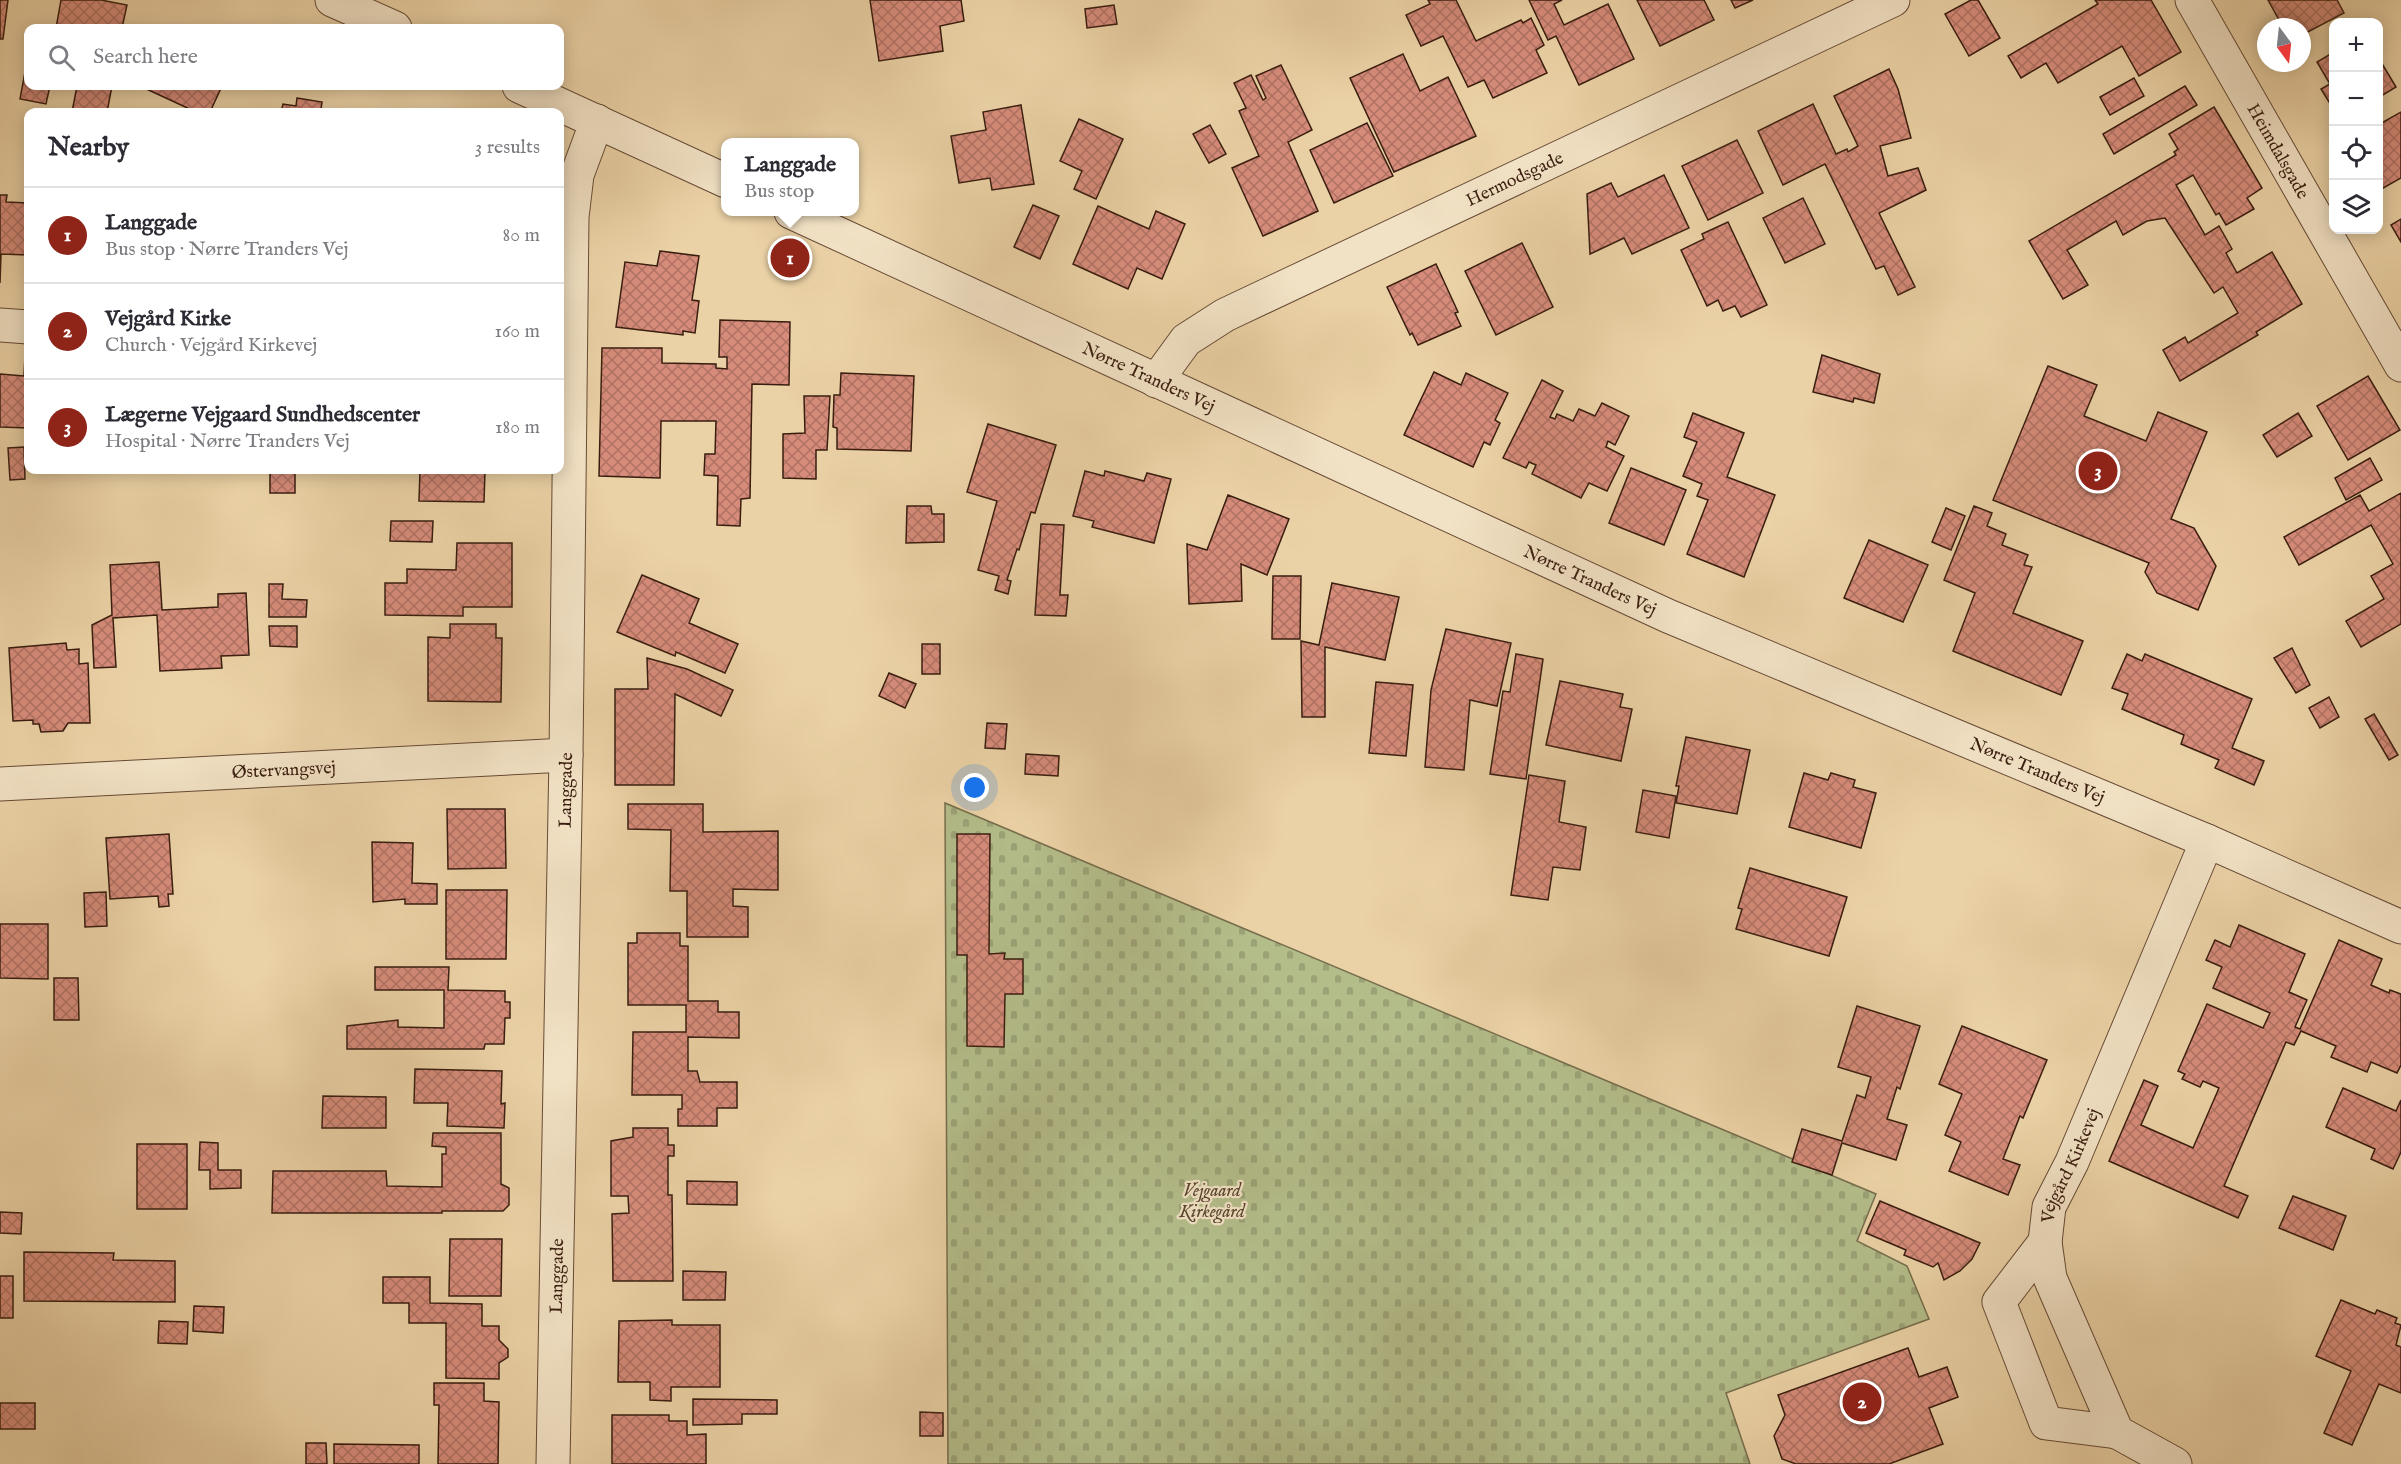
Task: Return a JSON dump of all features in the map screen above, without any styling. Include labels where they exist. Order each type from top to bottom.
[{"type":"street","points":[[332,0],[385,24]]},
{"type":"street","name":"Hermodsgade","points":[[1156,381],[1186,340],[1225,315],[1893,0]]},
{"type":"street","name":"Heimdalsgade","points":[[2192,0],[2401,365]]},
{"type":"street","points":[[528,90],[721,179]]},
{"type":"street","name":"Langgade","points":[[554,1464],[572,216],[577,176],[597,121]]},
{"type":"street","name":"Nørre Tranders Vej","points":[[800,216],[1668,616],[2208,841],[2401,927]]},
{"type":"street","points":[[0,325],[24,327]]},
{"type":"street","name":"Østervangsvej","points":[[0,784],[566,755]]},
{"type":"street","name":"Vejgård Kirkevej","points":[[2117,1432],[2050,1278],[2045,1242],[2049,1207],[2072,1162],[2208,841]]},
{"type":"street","points":[[2045,1242],[1999,1302],[2046,1423],[2117,1432],[2175,1464]]},
{"type":"green space","name":"Vejgaard Kirkegård","points":[[945,803],[1876,1194],[1857,1241],[1907,1266],[1929,1319],[1726,1393],[1750,1464],[948,1464]]},
{"type":"building","points":[[0,0],[8,0],[3,39],[0,39]]},
{"type":"building","points":[[61,0],[101,0],[127,5],[123,24],[57,24]]},
{"type":"building","points":[[870,0],[961,0],[964,21],[940,26],[943,51],[879,61]]},
{"type":"building","points":[[1428,0],[1456,0],[1476,41],[1521,20],[1523,23],[1531,18],[1544,45],[1536,50],[1547,73],[1493,98],[1484,80],[1468,87],[1443,36],[1421,46],[1406,15],[1430,4]]},
{"type":"building","points":[[1529,0],[1562,0],[1554,4],[1564,25],[1608,4],[1634,59],[1579,85],[1556,36],[1548,40]]},
{"type":"building","points":[[1637,0],[1704,0],[1714,20],[1660,46]]},
{"type":"building","points":[[1731,0],[1753,0],[1735,8]]},
{"type":"building","points":[[1971,0],[1978,0],[2000,38],[1969,56],[1945,14]]},
{"type":"building","points":[[2095,0],[2151,0],[2181,52],[2139,76],[2122,46],[2058,83],[2046,63],[2021,78],[2008,56],[2098,4]]},
{"type":"building","points":[[2268,0],[2337,0],[2344,13],[2329,18],[2329,21],[2311,30],[2311,18],[2278,18]]},
{"type":"building","points":[[1114,5],[1117,24],[1087,28],[1085,9]]},
{"type":"building","points":[[1403,54],[1420,91],[1448,77],[1476,136],[1394,172],[1350,78]]},
{"type":"building","points":[[2329,55],[2329,82],[2317,62]]},
{"type":"building","points":[[1281,65],[1312,130],[1288,142],[1318,211],[1263,236],[1232,168],[1259,156],[1239,111],[1246,108],[1234,83],[1251,75],[1263,100],[1266,98],[1256,76]]},
{"type":"building","points":[[2383,65],[2396,87],[2383,95]]},
{"type":"building","points":[[1889,69],[1898,89],[1911,138],[1880,146],[1888,176],[1918,168],[1926,190],[1879,213],[1915,287],[1898,295],[1884,266],[1876,269],[1825,164],[1783,185],[1758,131],[1813,104],[1836,154],[1847,149],[1848,152],[1858,146],[1834,96]]},
{"type":"building","points":[[24,78],[24,90],[49,90],[46,104],[20,99]]},
{"type":"building","points":[[2134,78],[2144,96],[2110,115],[2100,97]]},
{"type":"building","points":[[2329,85],[2329,102],[2321,89]]},
{"type":"building","points":[[2185,86],[2197,105],[2114,154],[2103,134]]},
{"type":"building","points":[[76,90],[111,90],[108,108],[73,108]]},
{"type":"building","points":[[149,90],[220,90],[212,108],[187,108]]},
{"type":"building","points":[[297,98],[322,102],[321,108],[282,108],[283,104],[296,106]]},
{"type":"building","points":[[1021,105],[1034,184],[992,190],[990,178],[959,183],[951,136],[986,130],[983,112]]},
{"type":"building","points":[[2214,107],[2262,188],[2247,198],[2254,209],[2226,225],[2219,213],[2216,215],[2193,175],[2176,185],[2205,235],[2219,226],[2232,249],[2226,253],[2237,273],[2272,252],[2302,304],[2256,332],[2258,335],[2180,381],[2163,350],[2185,337],[2188,343],[2238,313],[2223,287],[2214,293],[2165,218],[2147,221],[2123,235],[2116,221],[2067,250],[2088,285],[2063,299],[2029,241],[2176,155],[2174,152],[2178,149],[2169,134]]},
{"type":"building","points":[[2401,112],[2401,178],[2383,188],[2383,126],[2383,122]]},
{"type":"building","points":[[1079,119],[1123,139],[1096,199],[1074,189],[1082,171],[1060,161]]},
{"type":"building","points":[[1367,123],[1393,176],[1334,203],[1310,150]]},
{"type":"building","points":[[1210,125],[1226,154],[1209,163],[1193,134]]},
{"type":"building","points":[[1737,140],[1763,193],[1708,220],[1682,166]]},
{"type":"building","points":[[1664,175],[1689,228],[1632,254],[1624,238],[1590,254],[1587,194],[1611,183],[1618,197]]},
{"type":"building","points":[[0,195],[7,195],[6,202],[24,203],[24,255],[1,254],[0,283]]},
{"type":"building","points":[[1803,198],[1825,244],[1785,263],[1763,218]]},
{"type":"building","points":[[1033,205],[1059,216],[1040,259],[1014,247]]},
{"type":"building","points":[[1098,206],[1149,229],[1156,211],[1185,224],[1162,279],[1137,268],[1128,289],[1073,264]]},
{"type":"building","points":[[2401,219],[2401,242],[2391,225]]},
{"type":"building","points":[[1728,222],[1767,305],[1741,317],[1735,306],[1723,311],[1718,300],[1707,306],[1681,250],[1704,239],[1702,234]]},
{"type":"building","points":[[1522,243],[1553,307],[1496,335],[1465,271]]},
{"type":"building","points":[[660,251],[699,256],[692,300],[699,301],[695,333],[683,331],[683,335],[616,327],[625,262],[657,266]]},
{"type":"building","points":[[1436,264],[1458,312],[1455,313],[1461,326],[1418,345],[1412,333],[1410,335],[1387,287]]},
{"type":"building","points":[[720,320],[790,322],[789,385],[752,384],[750,498],[741,499],[740,526],[717,525],[718,476],[704,475],[705,454],[715,454],[716,421],[661,421],[660,478],[599,476],[602,348],[662,348],[662,363],[716,364],[716,368],[727,369],[727,357],[719,357]]},
{"type":"building","points":[[1822,355],[1880,374],[1874,403],[1854,398],[1853,402],[1813,392]]},
{"type":"building","points":[[2048,366],[2097,385],[2084,416],[2146,441],[2158,412],[2207,432],[2171,519],[2194,528],[2216,566],[2198,610],[2157,593],[2145,572],[2149,563],[1993,500]]},
{"type":"building","points":[[1434,372],[1461,385],[1466,373],[1508,393],[1495,420],[1500,423],[1490,445],[1484,442],[1473,467],[1404,435]]},
{"type":"building","points":[[841,373],[914,376],[911,451],[837,449],[837,428],[833,427],[834,395],[840,395]]},
{"type":"building","points":[[0,374],[24,376],[24,428],[0,427]]},
{"type":"building","points":[[2368,376],[2400,430],[2348,460],[2317,406]]},
{"type":"building","points":[[1542,380],[1563,391],[1550,417],[1555,419],[1557,414],[1573,421],[1579,409],[1595,416],[1602,403],[1629,416],[1615,445],[1608,441],[1606,447],[1624,456],[1607,491],[1589,483],[1581,498],[1532,474],[1536,465],[1529,462],[1526,468],[1503,458]]},
{"type":"building","points":[[804,396],[830,396],[827,450],[816,450],[816,479],[783,478],[783,434],[805,433]]},
{"type":"building","points":[[1693,413],[1744,433],[1727,477],[1775,495],[1744,577],[1687,554],[1708,500],[1697,496],[1702,484],[1683,476],[1697,442],[1684,437]]},
{"type":"building","points":[[2298,413],[2312,436],[2277,457],[2263,435]]},
{"type":"building","points":[[988,424],[1056,445],[1035,513],[1031,512],[1007,580],[1011,581],[1008,594],[995,590],[999,576],[978,570],[997,501],[967,492]]},
{"type":"building","points":[[24,447],[25,479],[10,480],[8,448]]},
{"type":"building","points":[[2370,458],[2382,480],[2346,500],[2335,478]]},
{"type":"building","points":[[1631,468],[1686,490],[1664,545],[1609,523]]},
{"type":"building","points":[[1085,471],[1104,476],[1105,471],[1144,481],[1147,473],[1171,479],[1154,543],[1092,527],[1094,521],[1073,516]]},
{"type":"building","points":[[270,474],[295,474],[295,493],[270,493]]},
{"type":"building","points":[[420,474],[485,474],[484,502],[419,501]]},
{"type":"building","points":[[2401,493],[2401,624],[2361,647],[2346,621],[2384,599],[2371,576],[2393,564],[2371,525],[2299,565],[2284,537],[2360,495],[2369,511]]},
{"type":"building","points":[[1228,495],[1289,519],[1267,575],[1241,564],[1242,601],[1189,604],[1187,544],[1207,550]]},
{"type":"building","points":[[907,506],[931,506],[932,514],[944,514],[944,542],[906,543]]},
{"type":"building","points":[[1974,506],[1992,513],[1987,526],[2006,534],[2002,545],[2028,555],[2024,565],[2032,567],[2013,613],[2083,641],[2061,695],[1953,651],[1975,593],[1944,580]]},
{"type":"building","points":[[1946,508],[1965,516],[1951,550],[1932,542]]},
{"type":"building","points":[[391,521],[433,521],[432,542],[390,541]]},
{"type":"building","points":[[1041,524],[1064,525],[1060,595],[1068,595],[1066,616],[1035,615]]},
{"type":"building","points":[[1869,540],[1928,565],[1903,622],[1844,598]]},
{"type":"building","points":[[457,543],[512,543],[512,607],[463,607],[463,616],[385,615],[385,583],[407,583],[407,569],[456,570]]},
{"type":"building","points":[[159,562],[162,610],[218,607],[218,594],[246,593],[249,655],[221,656],[222,668],[160,671],[157,615],[113,618],[116,667],[94,668],[92,625],[112,615],[110,565]]},
{"type":"building","points":[[642,575],[699,599],[689,623],[738,644],[725,673],[676,652],[675,656],[617,632]]},
{"type":"building","points":[[1273,576],[1301,576],[1300,639],[1272,639]]},
{"type":"building","points":[[1332,583],[1399,597],[1385,660],[1325,647],[1325,717],[1302,717],[1301,641],[1319,645]]},
{"type":"building","points":[[269,584],[283,584],[282,599],[307,600],[306,617],[269,617]]},
{"type":"building","points":[[450,624],[496,624],[496,638],[502,638],[501,702],[428,701],[428,637],[450,638]]},
{"type":"building","points":[[269,626],[297,626],[297,647],[270,646]]},
{"type":"building","points":[[1446,629],[1511,643],[1497,706],[1470,700],[1464,770],[1425,767],[1431,690]]},
{"type":"building","points":[[66,643],[67,650],[79,649],[79,664],[88,663],[90,723],[68,723],[63,731],[41,732],[39,724],[33,724],[33,720],[13,721],[9,648]]},
{"type":"building","points":[[922,644],[940,644],[940,674],[922,674]]},
{"type":"building","points":[[2292,648],[2310,685],[2296,693],[2274,658]]},
{"type":"building","points":[[1516,654],[1543,659],[1526,779],[1490,774],[1503,691],[1510,692]]},
{"type":"building","points":[[2127,654],[2142,661],[2145,654],[2252,699],[2232,748],[2264,761],[2254,785],[2215,768],[2219,760],[2181,744],[2184,735],[2122,709],[2128,694],[2112,688]]},
{"type":"building","points":[[647,658],[687,669],[733,690],[721,716],[675,694],[674,785],[615,785],[615,689],[648,689]]},
{"type":"building","points":[[889,673],[916,684],[905,708],[879,696]]},
{"type":"building","points":[[1560,681],[1623,694],[1620,707],[1632,709],[1621,761],[1546,745]]},
{"type":"building","points":[[1376,682],[1413,685],[1406,756],[1369,753]]},
{"type":"building","points":[[2329,697],[2339,717],[2320,728],[2309,708]]},
{"type":"building","points":[[2374,714],[2398,755],[2389,760],[2365,719]]},
{"type":"building","points":[[987,723],[1007,724],[1005,749],[985,748]]},
{"type":"building","points":[[1686,737],[1750,750],[1737,814],[1676,803],[1679,786],[1676,786]]},
{"type":"building","points":[[1026,754],[1059,756],[1058,776],[1025,774]]},
{"type":"building","points":[[1804,773],[1828,780],[1831,773],[1855,780],[1853,787],[1876,793],[1861,848],[1789,827]]},
{"type":"building","points":[[1529,775],[1565,781],[1559,822],[1586,827],[1580,870],[1553,867],[1548,900],[1511,895]]},
{"type":"building","points":[[1643,790],[1676,796],[1669,838],[1636,832]]},
{"type":"building","points":[[628,804],[703,804],[703,832],[778,831],[778,890],[733,889],[733,906],[748,907],[748,937],[687,937],[687,891],[670,891],[671,830],[628,829]]},
{"type":"building","points":[[447,809],[505,809],[506,868],[448,869]]},
{"type":"building","points":[[169,834],[173,894],[168,894],[169,906],[159,907],[158,896],[110,899],[106,838]]},
{"type":"building","points":[[957,834],[990,834],[989,954],[1005,953],[1004,959],[1023,959],[1023,994],[1005,994],[1004,1047],[967,1046],[967,955],[957,955]]},
{"type":"building","points":[[372,842],[413,843],[412,883],[437,884],[437,904],[405,904],[405,899],[373,902]]},
{"type":"building","points":[[1750,868],[1847,897],[1829,956],[1736,929],[1742,909],[1738,908]]},
{"type":"building","points":[[446,890],[507,890],[506,959],[446,959]]},
{"type":"building","points":[[106,892],[107,926],[85,927],[84,893]]},
{"type":"building","points":[[0,924],[48,924],[48,979],[0,978]]},
{"type":"building","points":[[2239,925],[2305,954],[2289,992],[2307,1000],[2295,1027],[2300,1029],[2339,940],[2382,959],[2371,985],[2389,993],[2390,990],[2401,994],[2401,1065],[2397,1073],[2371,1062],[2367,1072],[2331,1057],[2336,1046],[2301,1031],[2294,1045],[2286,1042],[2224,1186],[2248,1196],[2238,1218],[2109,1161],[2144,1080],[2158,1086],[2141,1125],[2193,1148],[2219,1088],[2203,1081],[2200,1087],[2182,1079],[2185,1074],[2178,1071],[2207,1004],[2263,1028],[2270,1013],[2213,988],[2222,967],[2206,960],[2215,940],[2230,947]]},
{"type":"building","points":[[637,933],[680,933],[680,946],[688,946],[688,1001],[718,1001],[718,1012],[739,1012],[739,1038],[688,1037],[688,1071],[697,1071],[700,1082],[737,1082],[737,1108],[717,1108],[717,1126],[678,1126],[678,1109],[682,1109],[682,1095],[632,1095],[633,1032],[686,1032],[686,1005],[628,1005],[628,943],[637,943]]},
{"type":"building","points":[[375,967],[449,967],[448,990],[505,991],[505,1002],[510,1002],[510,1018],[505,1018],[504,1044],[485,1044],[484,1049],[347,1049],[347,1026],[398,1020],[398,1027],[444,1028],[444,990],[375,990]]},
{"type":"building","points":[[54,978],[78,978],[79,1020],[54,1020]]},
{"type":"building","points":[[1857,1006],[1920,1026],[1900,1089],[1897,1087],[1887,1119],[1907,1125],[1896,1160],[1842,1143],[1832,1175],[1792,1162],[1802,1129],[1842,1141],[1857,1095],[1865,1098],[1871,1077],[1838,1067]]},
{"type":"building","points":[[1962,1026],[2047,1060],[2023,1118],[2020,1116],[2003,1159],[2020,1165],[2008,1195],[1949,1171],[1961,1142],[1945,1135],[1962,1094],[1939,1084]]},
{"type":"building","points":[[415,1069],[502,1071],[501,1104],[505,1103],[504,1128],[447,1126],[448,1103],[414,1103]]},
{"type":"building","points":[[2343,1088],[2396,1111],[2401,1100],[2401,1152],[2393,1169],[2371,1159],[2375,1149],[2326,1127]]},
{"type":"building","points":[[323,1096],[386,1097],[386,1128],[322,1128]]},
{"type":"building","points":[[633,1128],[668,1128],[668,1145],[674,1145],[674,1156],[668,1156],[668,1195],[672,1195],[673,1281],[613,1281],[612,1214],[629,1213],[628,1196],[611,1196],[611,1141],[633,1137]]},
{"type":"building","points":[[433,1133],[501,1133],[501,1184],[509,1188],[509,1205],[503,1211],[272,1213],[273,1171],[386,1171],[387,1186],[442,1187],[442,1154],[446,1154],[446,1147],[432,1146]]},
{"type":"building","points":[[200,1142],[218,1143],[218,1170],[241,1170],[241,1188],[210,1189],[210,1170],[199,1170]]},
{"type":"building","points":[[137,1144],[187,1144],[187,1209],[137,1209]]},
{"type":"building","points":[[687,1181],[737,1182],[737,1205],[687,1204]]},
{"type":"building","points":[[2293,1196],[2346,1216],[2333,1250],[2279,1228]]},
{"type":"building","points":[[1880,1201],[1980,1243],[1972,1259],[1960,1271],[1944,1280],[1938,1263],[1933,1267],[1904,1255],[1906,1250],[1866,1233]]},
{"type":"building","points":[[0,1212],[22,1213],[21,1234],[0,1233]]},
{"type":"building","points":[[450,1239],[502,1239],[501,1296],[449,1296]]},
{"type":"building","points":[[24,1252],[114,1253],[113,1260],[175,1261],[175,1302],[24,1301]]},
{"type":"building","points":[[683,1271],[726,1272],[725,1300],[683,1300]]},
{"type":"building","points":[[0,1276],[13,1276],[13,1318],[0,1318]]},
{"type":"building","points":[[383,1277],[430,1277],[430,1303],[482,1304],[482,1326],[499,1326],[499,1340],[508,1349],[508,1357],[499,1363],[499,1379],[446,1378],[446,1323],[409,1323],[409,1303],[383,1303]]},
{"type":"building","points":[[2341,1300],[2375,1314],[2377,1310],[2397,1318],[2395,1323],[2401,1325],[2396,1345],[2401,1347],[2401,1393],[2379,1384],[2352,1445],[2324,1433],[2351,1371],[2316,1356]]},
{"type":"building","points":[[194,1306],[224,1307],[223,1333],[193,1331]]},
{"type":"building","points":[[672,1320],[672,1325],[720,1325],[720,1387],[671,1387],[671,1401],[650,1400],[650,1382],[618,1382],[619,1321]]},
{"type":"building","points":[[159,1321],[188,1322],[187,1344],[158,1343]]},
{"type":"building","points":[[1908,1348],[1919,1377],[1947,1367],[1958,1397],[1929,1408],[1943,1444],[1889,1464],[1796,1464],[1782,1459],[1774,1436],[1785,1415],[1778,1395]]},
{"type":"building","points":[[434,1383],[484,1383],[484,1401],[499,1402],[498,1464],[438,1464],[439,1405],[434,1405]]},
{"type":"building","points":[[693,1399],[777,1400],[777,1414],[742,1414],[742,1424],[693,1425]]},
{"type":"building","points":[[0,1403],[35,1403],[35,1429],[0,1429]]},
{"type":"building","points":[[920,1412],[943,1413],[943,1436],[920,1436]]},
{"type":"building","points":[[612,1415],[669,1415],[669,1421],[687,1421],[687,1435],[706,1434],[706,1464],[612,1464]]},
{"type":"building","points":[[306,1443],[326,1443],[327,1464],[306,1464]]},
{"type":"building","points":[[334,1444],[419,1445],[419,1464],[334,1464]]},
{"type":"place","name":"Langgade","points":[[790,258]]},
{"type":"place","name":"Lægerne Vejgaard Sundhedscenter","points":[[2098,471]]},
{"type":"place","name":"Vejgård Kirke","points":[[1862,1402]]}]
